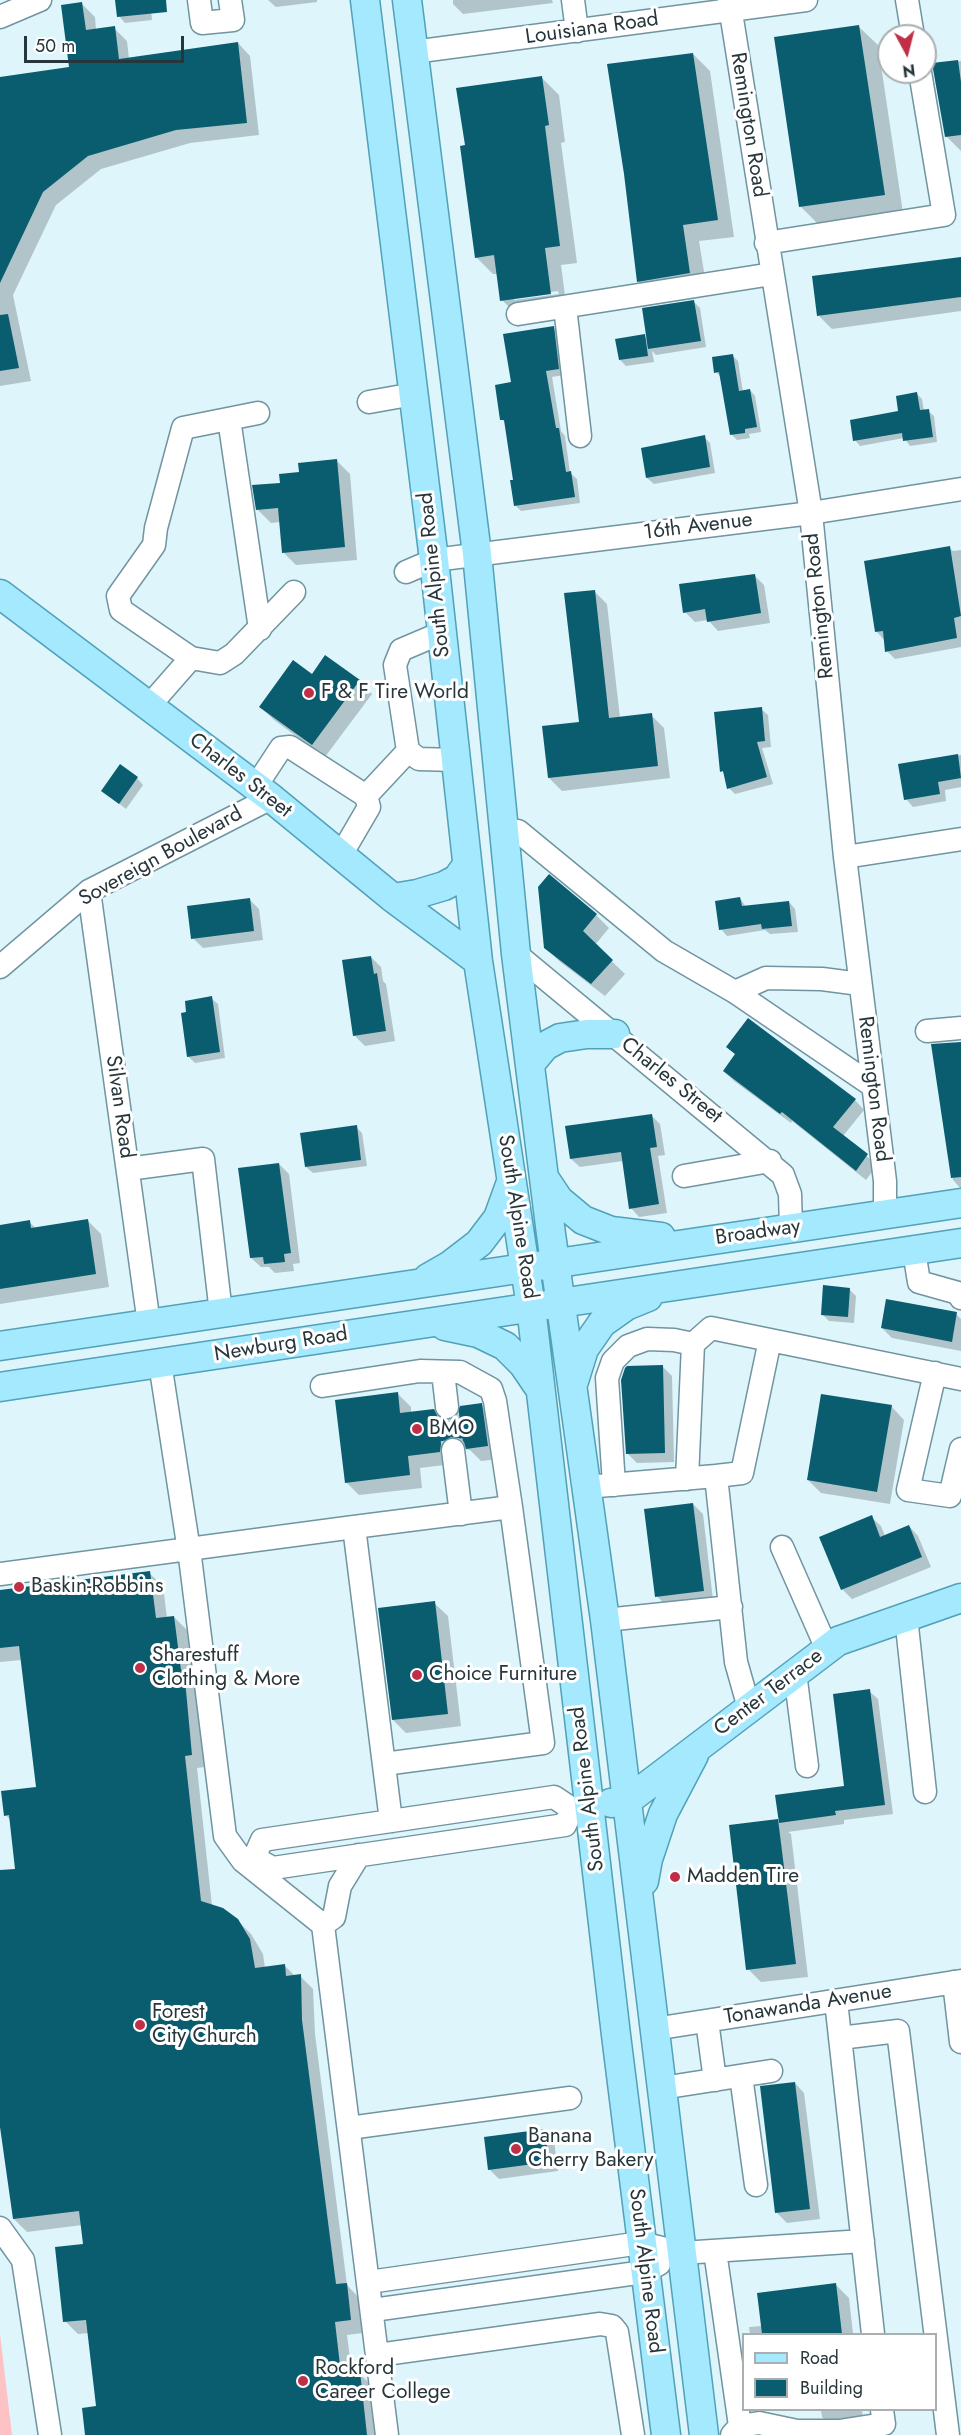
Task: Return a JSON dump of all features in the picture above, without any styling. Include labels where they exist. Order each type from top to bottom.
[{"type":"main road","name":"South Alpine Road","points":[[365,0],[435,560],[441,633],[478,961],[526,1268],[541,1390],[581,1807],[666,2435]]},
{"type":"main road","name":"South Alpine Road","points":[[406,0],[477,554],[516,954],[605,1620],[704,2435]]},
{"type":"main road","points":[[385,150],[424,143]]},
{"type":"main road","name":"Charles Street","points":[[0,594],[263,792],[393,898],[478,961]]},
{"type":"main road","points":[[393,898],[444,886],[457,879],[467,865]]},
{"type":"main road","points":[[530,1064],[545,1046],[560,1038],[587,1034],[615,1035]]},
{"type":"main road","points":[[544,1177],[559,1200],[583,1220],[611,1231],[647,1237],[714,1239]]},
{"type":"main road","points":[[418,1284],[479,1243],[498,1218],[511,1180]]},
{"type":"main road","name":"Broadway","points":[[556,1263],[961,1203]]},
{"type":"main road","name":"Broadway","points":[[561,1302],[961,1243]]},
{"type":"main road","name":"Newburg Road","points":[[0,1346],[556,1263]]},
{"type":"main road","points":[[573,1386],[584,1349],[602,1323],[626,1306],[671,1286]]},
{"type":"main road","name":"Newburg Road","points":[[0,1387],[561,1302]]},
{"type":"main road","points":[[425,1323],[478,1333],[505,1346],[523,1364],[541,1390]]},
{"type":"main road","name":"Center Terrace","points":[[627,1801],[838,1641],[961,1598]]},
{"type":"main road","points":[[640,1910],[648,1859],[663,1814],[685,1769],[702,1744]]},
{"type":"main road","points":[[581,1807],[627,1801]]},
{"type":"street","points":[[0,17],[40,0]]},
{"type":"street","points":[[199,0],[202,23],[233,20],[230,0]]},
{"type":"street","points":[[573,0],[577,31]]},
{"type":"street","name":"Louisiana Road","points":[[413,52],[577,31],[729,5],[806,0]]},
{"type":"street","points":[[907,0],[912,24]]},
{"type":"street","name":"Remington Road","points":[[729,5],[811,513],[845,857],[885,1181],[885,1215]]},
{"type":"street","points":[[766,243],[944,215],[922,84]]},
{"type":"street","points":[[518,314],[772,274]]},
{"type":"street","points":[[565,307],[580,436]]},
{"type":"street","points":[[369,402],[414,394]]},
{"type":"street","points":[[258,413],[183,428],[156,528],[154,545],[118,596],[121,610],[191,658],[220,663],[234,654],[294,592]]},
{"type":"street","points":[[229,419],[260,629]]},
{"type":"street","name":"16th Avenue","points":[[406,572],[435,560],[811,513],[961,489]]},
{"type":"street","points":[[441,633],[401,650],[395,665],[408,751],[419,759],[455,760]]},
{"type":"street","points":[[149,706],[191,658]]},
{"type":"street","points":[[263,792],[281,748],[290,747],[366,796],[369,807],[341,855]]},
{"type":"street","points":[[366,796],[408,751]]},
{"type":"street","name":"Sovereign Boulevard","points":[[0,967],[89,891],[263,792]]},
{"type":"street","points":[[518,831],[664,951],[735,992],[873,1086]]},
{"type":"street","points":[[845,857],[961,839]]},
{"type":"street","name":"Silvan Road","points":[[89,891],[149,1324]]},
{"type":"street","name":"Charles Street","points":[[516,954],[770,1161],[783,1175],[789,1194],[791,1228]]},
{"type":"street","points":[[735,992],[766,978],[822,979],[860,984]]},
{"type":"street","points":[[927,1031],[961,1028]]},
{"type":"street","points":[[128,1169],[203,1159],[221,1313]]},
{"type":"street","points":[[684,1176],[770,1161]]},
{"type":"street","points":[[915,1251],[919,1282],[958,1293],[961,1298]]},
{"type":"street","points":[[687,1479],[693,1344],[711,1328],[961,1378]]},
{"type":"street","points":[[614,1485],[607,1378],[613,1361],[627,1346],[647,1339],[674,1340],[693,1344]]},
{"type":"street","points":[[586,1487],[742,1473],[770,1340]]},
{"type":"street","points":[[160,1363],[188,1548],[225,1836],[248,1859],[329,1921]]},
{"type":"street","points":[[322,1386],[420,1371],[460,1372],[491,1389],[495,1401],[543,1743],[384,1764]]},
{"type":"street","points":[[442,1372],[447,1407]]},
{"type":"street","points":[[935,1373],[908,1490],[950,1496],[961,1449]]},
{"type":"street","points":[[453,1450],[461,1514]]},
{"type":"street","points":[[717,1476],[736,1662],[749,1708]]},
{"type":"street","points":[[0,1574],[511,1508]]},
{"type":"street","points":[[354,1527],[391,1821]]},
{"type":"street","points":[[782,1547],[827,1649]]},
{"type":"street","points":[[605,1620],[731,1607]]},
{"type":"street","points":[[906,1617],[924,1792]]},
{"type":"street","points":[[795,1673],[807,1766]]},
{"type":"street","points":[[554,1797],[581,1807],[565,1825],[273,1868],[248,1859],[262,1840],[554,1797]]},
{"type":"street","points":[[359,1855],[340,1886],[329,1921],[349,2128],[387,2435]]},
{"type":"street","points":[[958,1982],[961,2042]]},
{"type":"street","name":"Tonawanda Avenue","points":[[654,2029],[958,1982]]},
{"type":"street","points":[[836,2001],[873,2333]]},
{"type":"street","points":[[707,2021],[715,2080]]},
{"type":"street","points":[[840,2038],[898,2031],[935,2333]]},
{"type":"street","points":[[662,2088],[771,2071]]},
{"type":"street","points":[[741,2076],[756,2185]]},
{"type":"street","points":[[349,2128],[570,2098]]},
{"type":"street","points":[[0,2228],[23,2260],[50,2435]]},
{"type":"street","points":[[369,2282],[641,2243],[682,2253],[863,2241]]},
{"type":"street","points":[[715,2251],[736,2431],[759,2423],[797,2431],[838,2431],[883,2423]]},
{"type":"street","points":[[373,2310],[644,2272],[682,2253]]},
{"type":"street","points":[[378,2355],[600,2324],[612,2326],[617,2332],[633,2435]]},
{"type":"street","points":[[937,2346],[948,2435]]},
{"type":"shaded area","points":[[0,2334],[12,2435],[0,2435]]},
{"type":"building","points":[[115,0],[166,0],[167,12],[117,17]]},
{"type":"building","points":[[82,2],[86,30],[115,26],[119,59],[238,42],[247,123],[176,130],[88,156],[43,192],[0,283],[0,77],[69,67],[61,5]]},
{"type":"building","points":[[859,25],[885,195],[799,207],[774,37]]},
{"type":"building","points":[[693,53],[718,220],[683,225],[690,273],[637,282],[624,174],[607,64]]},
{"type":"building","points":[[958,60],[961,82],[961,135],[945,137],[936,84],[937,62]]},
{"type":"building","points":[[542,76],[549,125],[545,126],[560,246],[545,248],[551,294],[500,301],[494,255],[475,258],[460,146],[465,145],[456,88]]},
{"type":"building","points":[[961,257],[961,297],[817,316],[812,276]]},
{"type":"building","points":[[694,300],[701,341],[648,349],[642,308]]},
{"type":"building","points":[[8,314],[19,368],[0,371],[0,315]]},
{"type":"building","points":[[554,326],[559,369],[546,371],[566,472],[571,471],[575,497],[514,506],[510,480],[513,480],[504,420],[500,420],[495,385],[511,382],[503,334]]},
{"type":"building","points":[[645,334],[648,356],[619,360],[615,339]]},
{"type":"building","points":[[733,354],[739,391],[750,389],[757,427],[745,429],[745,433],[730,435],[719,372],[714,373],[712,357]]},
{"type":"building","points":[[917,392],[920,410],[929,409],[933,437],[903,441],[902,433],[853,441],[850,420],[898,411],[896,396]]},
{"type":"building","points":[[705,435],[710,467],[646,478],[641,448]]},
{"type":"building","points":[[337,459],[345,547],[282,553],[278,508],[256,510],[252,485],[280,483],[279,474],[299,472],[298,463]]},
{"type":"building","points":[[950,546],[961,616],[954,618],[957,638],[885,652],[883,631],[875,632],[864,561]]},
{"type":"building","points":[[755,574],[761,613],[707,622],[705,609],[683,613],[679,584]]},
{"type":"building","points":[[595,590],[609,718],[652,713],[658,766],[548,778],[542,726],[579,722],[564,593]]},
{"type":"building","name":"F & F Tire World","points":[[325,655],[360,680],[312,745],[259,707],[293,660],[312,674]]},
{"type":"building","points":[[762,707],[765,741],[757,742],[767,777],[727,789],[723,771],[720,772],[714,712]]},
{"type":"building","points":[[958,754],[961,778],[938,782],[940,794],[904,800],[898,764]]},
{"type":"building","points":[[120,764],[138,777],[119,804],[101,791]]},
{"type":"building","points":[[549,874],[597,914],[583,931],[613,960],[591,984],[544,948],[538,887]]},
{"type":"building","points":[[740,897],[742,906],[789,901],[792,926],[762,929],[761,924],[719,930],[715,901]]},
{"type":"building","points":[[250,898],[254,931],[191,939],[187,906]]},
{"type":"building","points":[[371,956],[374,974],[377,973],[386,1031],[353,1036],[342,960]]},
{"type":"building","points":[[212,996],[220,1052],[187,1057],[181,1013],[186,1012],[185,1001]]},
{"type":"building","points":[[748,1018],[856,1099],[833,1127],[868,1154],[856,1171],[782,1112],[780,1114],[723,1071],[735,1054],[726,1047]]},
{"type":"building","points":[[961,1042],[961,1177],[951,1178],[931,1044]]},
{"type":"building","points":[[652,1114],[657,1147],[650,1148],[659,1204],[629,1209],[621,1152],[570,1159],[565,1126]]},
{"type":"building","points":[[357,1125],[361,1160],[305,1167],[300,1133]]},
{"type":"building","points":[[279,1163],[291,1253],[284,1254],[285,1262],[264,1264],[263,1257],[250,1258],[238,1168]]},
{"type":"building","points":[[88,1219],[96,1274],[0,1289],[0,1225],[30,1220],[31,1228]]},
{"type":"building","points":[[823,1285],[850,1288],[848,1317],[821,1315]]},
{"type":"building","points":[[886,1299],[957,1312],[952,1342],[881,1328]]},
{"type":"building","points":[[663,1365],[665,1453],[626,1454],[621,1380],[625,1368],[627,1366]]},
{"type":"building","name":"BMO","points":[[398,1392],[400,1413],[434,1409],[437,1415],[448,1420],[455,1417],[460,1406],[482,1403],[488,1446],[466,1449],[464,1442],[459,1438],[451,1437],[441,1444],[440,1452],[408,1456],[410,1475],[345,1483],[335,1400]]},
{"type":"building","points":[[821,1394],[892,1405],[877,1492],[807,1480]]},
{"type":"building","points":[[693,1503],[704,1591],[655,1597],[644,1509]]},
{"type":"building","points":[[872,1515],[880,1537],[909,1525],[922,1557],[841,1590],[819,1537]]},
{"type":"building","points":[[150,1571],[156,1618],[174,1616],[181,1670],[184,1669],[192,1755],[185,1756],[201,1901],[223,1908],[238,1919],[250,1939],[255,1968],[285,1964],[286,1976],[301,1974],[302,2020],[336,2284],[347,2283],[351,2320],[335,2322],[341,2374],[360,2371],[367,2435],[85,2435],[82,2408],[96,2406],[86,2320],[63,2322],[55,2247],[83,2244],[79,2211],[13,2219],[0,2127],[0,1870],[15,1869],[9,1815],[4,1816],[1,1791],[36,1787],[19,1646],[0,1648],[0,1590]]},
{"type":"building","points":[[435,1601],[448,1714],[392,1720],[378,1608]]},
{"type":"building","points":[[870,1689],[885,1805],[835,1811],[836,1815],[779,1823],[775,1795],[844,1786],[833,1694]]},
{"type":"building","points":[[778,1819],[796,1964],[746,1970],[729,1825]]},
{"type":"building","points":[[795,2082],[810,2209],[775,2213],[760,2086]]},
{"type":"building","name":"Banana Cherry Bakery","points":[[545,2129],[549,2162],[488,2170],[484,2137]]},
{"type":"building","points":[[836,2283],[842,2333],[762,2333],[757,2293]]},
{"type":"tunnel","points":[[447,1407],[453,1450]]},
{"type":"place","name":"F & F Tire World","points":[[309,693]]},
{"type":"place","name":"BMO","points":[[417,1429]]},
{"type":"place","name":"Baskin-Robbins","points":[[19,1587]]},
{"type":"place","name":"Sharestuff Clothing & More","points":[[140,1668]]},
{"type":"place","name":"Choice Furniture","points":[[417,1675]]},
{"type":"place","name":"Madden Tire","points":[[675,1877]]},
{"type":"place","name":"Forest City Church","points":[[140,2025]]},
{"type":"place","name":"Banana Cherry Bakery","points":[[516,2149]]},
{"type":"place","name":"Rockford Career College","points":[[303,2381]]}]
